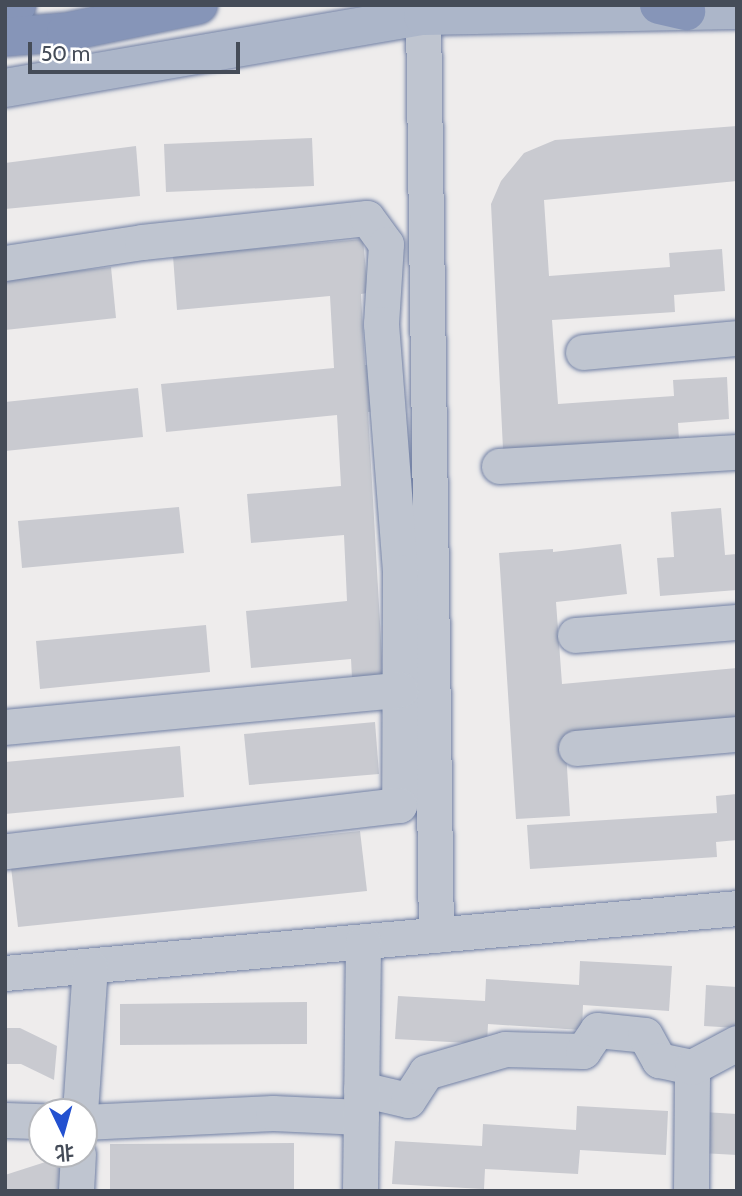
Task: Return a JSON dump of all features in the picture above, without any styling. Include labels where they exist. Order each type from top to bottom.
[{"type":"highway","points":[[5,8],[18,5]]},
{"type":"highway","points":[[5,37],[65,32],[198,5]]},
{"type":"main road","points":[[5,88],[423,16],[673,8],[737,10]]},
{"type":"street","points":[[423,16],[436,935]]},
{"type":"street","points":[[5,263],[142,242],[367,218],[386,244],[381,324],[400,572],[400,805],[5,851]]},
{"type":"street","points":[[583,352],[737,338]]},
{"type":"street","points":[[499,466],[737,452]]},
{"type":"street","points":[[575,635],[737,622]]},
{"type":"street","points":[[5,727],[400,690]]},
{"type":"street","points":[[576,748],[737,734]]},
{"type":"street","points":[[7,966],[90,965],[737,908]]},
{"type":"street","points":[[360,1191],[363,942]]},
{"type":"street","points":[[81,1098],[90,965]]},
{"type":"street","points":[[98,1121],[273,1113],[408,1100],[426,1072],[505,1049],[583,1051],[597,1030],[645,1035],[659,1060],[692,1067],[737,1043]]},
{"type":"street","points":[[691,1191],[692,1067]]},
{"type":"street","points":[[5,1120],[28,1121]]},
{"type":"street","points":[[76,1191],[77,1168]]},
{"type":"building","points":[[737,126],[737,181],[544,200],[549,276],[670,267],[669,253],[722,249],[725,291],[674,295],[675,312],[552,320],[558,404],[674,396],[673,380],[727,377],[729,419],[678,423],[679,440],[503,449],[491,204],[501,181],[524,153],[555,140]]},
{"type":"building","points":[[312,138],[314,186],[166,192],[164,144]]},
{"type":"building","points":[[136,146],[140,196],[5,209],[5,163]]},
{"type":"building","points":[[363,239],[368,293],[361,294],[365,365],[370,365],[374,412],[368,412],[383,676],[352,678],[351,659],[251,668],[246,611],[347,601],[344,535],[251,543],[247,494],[341,486],[337,415],[166,432],[161,384],[334,368],[330,296],[177,310],[173,256]]},
{"type":"building","points":[[111,267],[116,318],[5,330],[5,279]]},
{"type":"building","points":[[138,388],[143,437],[5,451],[5,402]]},
{"type":"building","points":[[179,507],[184,553],[22,568],[18,521]]},
{"type":"building","points":[[721,508],[725,555],[737,554],[737,590],[660,596],[657,558],[674,557],[671,512]]},
{"type":"building","points":[[621,544],[627,594],[556,602],[562,684],[737,668],[737,719],[565,735],[570,816],[516,819],[499,553],[553,549],[553,552]]},
{"type":"building","points":[[206,625],[210,672],[40,689],[36,641]]},
{"type":"building","points":[[375,722],[379,774],[249,785],[244,734]]},
{"type":"building","points":[[180,746],[184,797],[5,814],[5,762]]},
{"type":"building","points":[[737,794],[737,840],[716,842],[717,857],[530,869],[527,825],[717,813],[716,796]]},
{"type":"building","points":[[360,831],[367,891],[18,927],[11,867]]},
{"type":"building","points":[[580,961],[672,966],[669,1011],[583,1005],[582,1030],[488,1024],[487,1044],[395,1039],[398,996],[485,1001],[486,979],[579,985]]},
{"type":"building","points":[[706,985],[737,987],[737,1028],[704,1026]]},
{"type":"building","points":[[307,1002],[307,1044],[120,1045],[120,1004]]},
{"type":"building","points":[[5,1028],[20,1028],[57,1046],[54,1080],[21,1064],[5,1064]]},
{"type":"building","points":[[577,1106],[668,1111],[666,1155],[580,1150],[578,1174],[485,1169],[484,1189],[392,1184],[395,1141],[482,1146],[483,1124],[576,1130]]},
{"type":"building","points":[[703,1112],[737,1114],[737,1155],[701,1153]]},
{"type":"building","points":[[294,1143],[294,1191],[110,1191],[110,1144]]},
{"type":"building","points":[[28,1168],[61,1168],[60,1191],[5,1191],[5,1175]]}]
